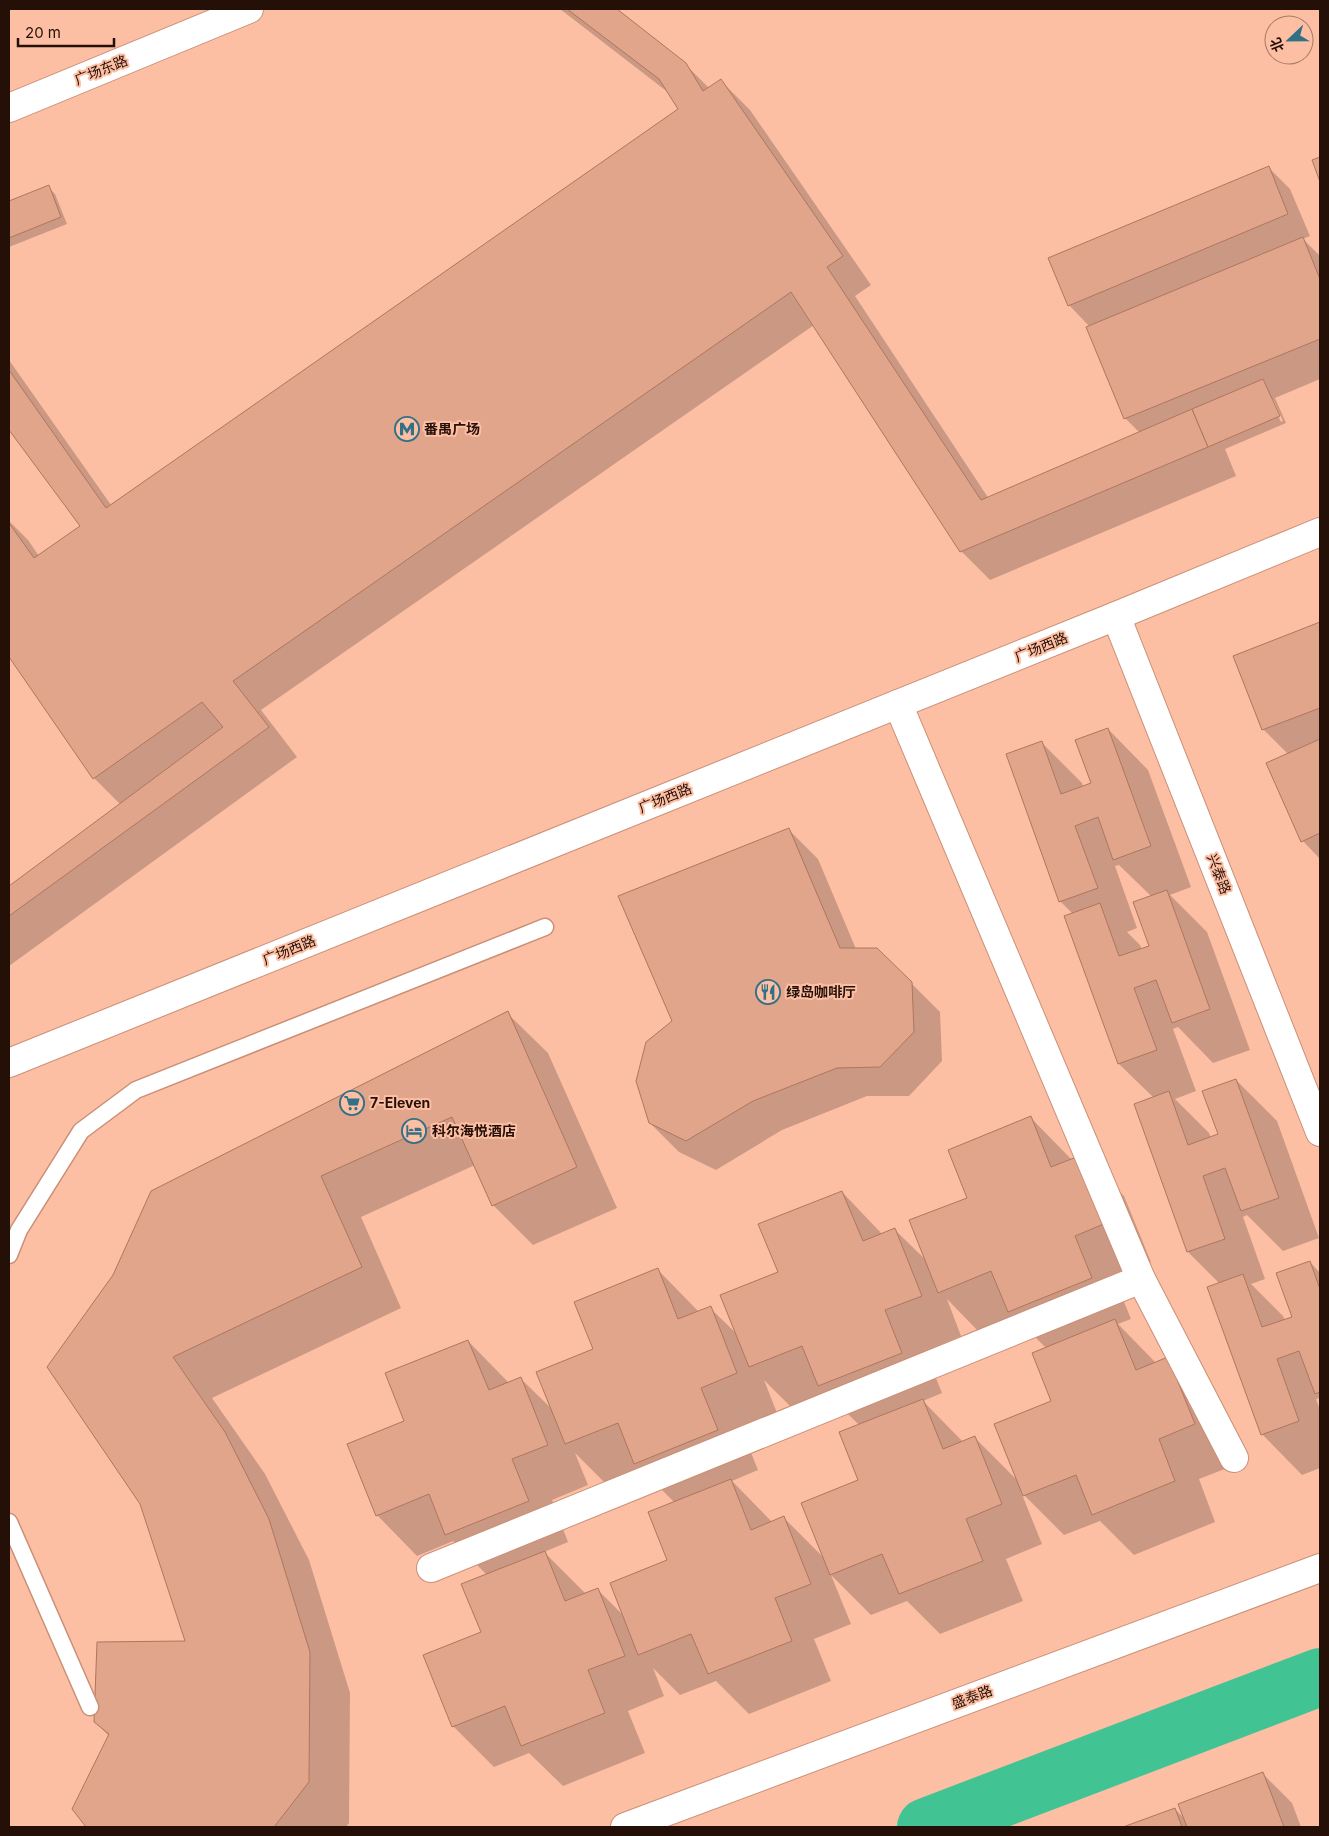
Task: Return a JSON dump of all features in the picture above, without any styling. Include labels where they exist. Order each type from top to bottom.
[{"type":"street","name":"广场东路","points":[[9,108],[249,9]]},
{"type":"street","name":"广场西路","points":[[9,1063],[1320,532]]},
{"type":"street","name":"兴泰路","points":[[1116,616],[1320,1132]]},
{"type":"street","points":[[898,704],[1141,1279],[1234,1458]]},
{"type":"street","points":[[431,1568],[1141,1279]]},
{"type":"street","name":"盛泰路","points":[[624,1827],[1320,1568]]},
{"type":"lane","points":[[9,1255],[19,1230],[81,1131],[136,1090],[545,927]]},
{"type":"lane","points":[[9,1522],[90,1707]]},
{"type":"building","name":"番禺广场","points":[[567,9],[617,9],[686,63],[703,91],[721,79],[843,256],[827,267],[981,500],[1192,409],[1208,447],[960,552],[791,292],[233,681],[269,727],[9,916],[9,886],[223,727],[202,702],[93,779],[9,657],[9,523],[34,558],[80,526],[9,430],[9,370],[106,508],[678,109],[659,79]]},
{"type":"building","points":[[1320,157],[1320,182],[1312,160]]},
{"type":"building","points":[[1269,166],[1288,214],[1068,306],[1048,258]]},
{"type":"building","points":[[49,185],[61,217],[9,238],[9,201]]},
{"type":"building","points":[[1303,237],[1320,279],[1320,339],[1124,419],[1086,327]]},
{"type":"building","points":[[1263,379],[1280,416],[1208,447],[1192,409]]},
{"type":"building","points":[[1320,622],[1320,708],[1262,730],[1233,656]]},
{"type":"building","points":[[1108,728],[1151,846],[1113,860],[1098,817],[1075,826],[1098,888],[1059,902],[1006,754],[1042,741],[1061,794],[1091,783],[1075,740]]},
{"type":"building","points":[[1320,739],[1320,833],[1301,842],[1266,763]]},
{"type":"building","points":[[789,828],[840,948],[877,948],[912,982],[914,1032],[880,1067],[837,1068],[753,1101],[686,1141],[649,1123],[636,1081],[646,1042],[672,1021],[618,896]]},
{"type":"building","points":[[1167,890],[1210,1009],[1172,1023],[1156,980],[1134,988],[1157,1050],[1118,1064],[1064,916],[1100,903],[1119,956],[1149,946],[1133,902]]},
{"type":"building","points":[[508,1011],[577,1167],[492,1206],[452,1117],[321,1176],[362,1267],[173,1357],[225,1432],[269,1519],[310,1652],[309,1782],[274,1827],[86,1827],[72,1809],[109,1734],[94,1722],[97,1642],[185,1641],[140,1504],[47,1367],[113,1275],[151,1191]]},
{"type":"building","points":[[1236,1079],[1279,1198],[1241,1211],[1225,1168],[1203,1176],[1225,1239],[1187,1252],[1134,1104],[1169,1091],[1188,1145],[1218,1134],[1202,1091]]},
{"type":"building","points":[[1031,1116],[1051,1167],[1084,1154],[1111,1221],[1075,1236],[1092,1278],[1008,1312],[991,1271],[938,1293],[909,1220],[967,1198],[948,1150]]},
{"type":"building","points":[[842,1191],[863,1241],[895,1228],[922,1296],[885,1310],[902,1353],[818,1386],[802,1346],[749,1367],[720,1295],[778,1272],[758,1224]]},
{"type":"building","points":[[1310,1261],[1320,1289],[1320,1392],[1315,1394],[1299,1351],[1277,1359],[1299,1421],[1261,1435],[1207,1287],[1243,1274],[1262,1327],[1292,1317],[1276,1273]]},
{"type":"building","points":[[658,1268],[678,1319],[711,1306],[737,1373],[701,1388],[718,1430],[634,1464],[618,1423],[565,1444],[536,1372],[593,1349],[574,1302]]},
{"type":"building","points":[[1115,1319],[1136,1370],[1168,1357],[1195,1424],[1159,1439],[1175,1481],[1092,1515],[1076,1475],[1023,1496],[994,1424],[1051,1401],[1032,1353]]},
{"type":"building","points":[[468,1340],[489,1390],[521,1377],[548,1445],[512,1459],[529,1501],[445,1535],[429,1494],[376,1516],[347,1444],[404,1421],[385,1373]]},
{"type":"building","points":[[923,1399],[943,1449],[975,1436],[1002,1504],[966,1519],[983,1561],[899,1594],[882,1554],[830,1575],[801,1503],[858,1480],[839,1432]]},
{"type":"building","points":[[731,1479],[751,1530],[784,1516],[811,1584],[775,1598],[792,1641],[708,1674],[691,1634],[638,1655],[610,1583],[667,1560],[648,1512]]},
{"type":"building","points":[[545,1551],[565,1601],[598,1588],[625,1656],[588,1670],[605,1713],[521,1746],[505,1706],[452,1727],[423,1655],[481,1632],[461,1584]]},
{"type":"building","points":[[1263,1772],[1284,1827],[1187,1827],[1178,1804]]},
{"type":"building","points":[[1175,1808],[1182,1827],[1123,1827]]},
{"type":"waterway","points":[[926,1827],[1320,1677]]},
{"type":"place","name":"番禺广场","points":[[407,429]]},
{"type":"place","name":"绿岛咖啡厅","points":[[768,992]]},
{"type":"place","name":"7-Eleven","points":[[352,1103]]},
{"type":"place","name":"科尔海悦酒店","points":[[414,1131]]}]
